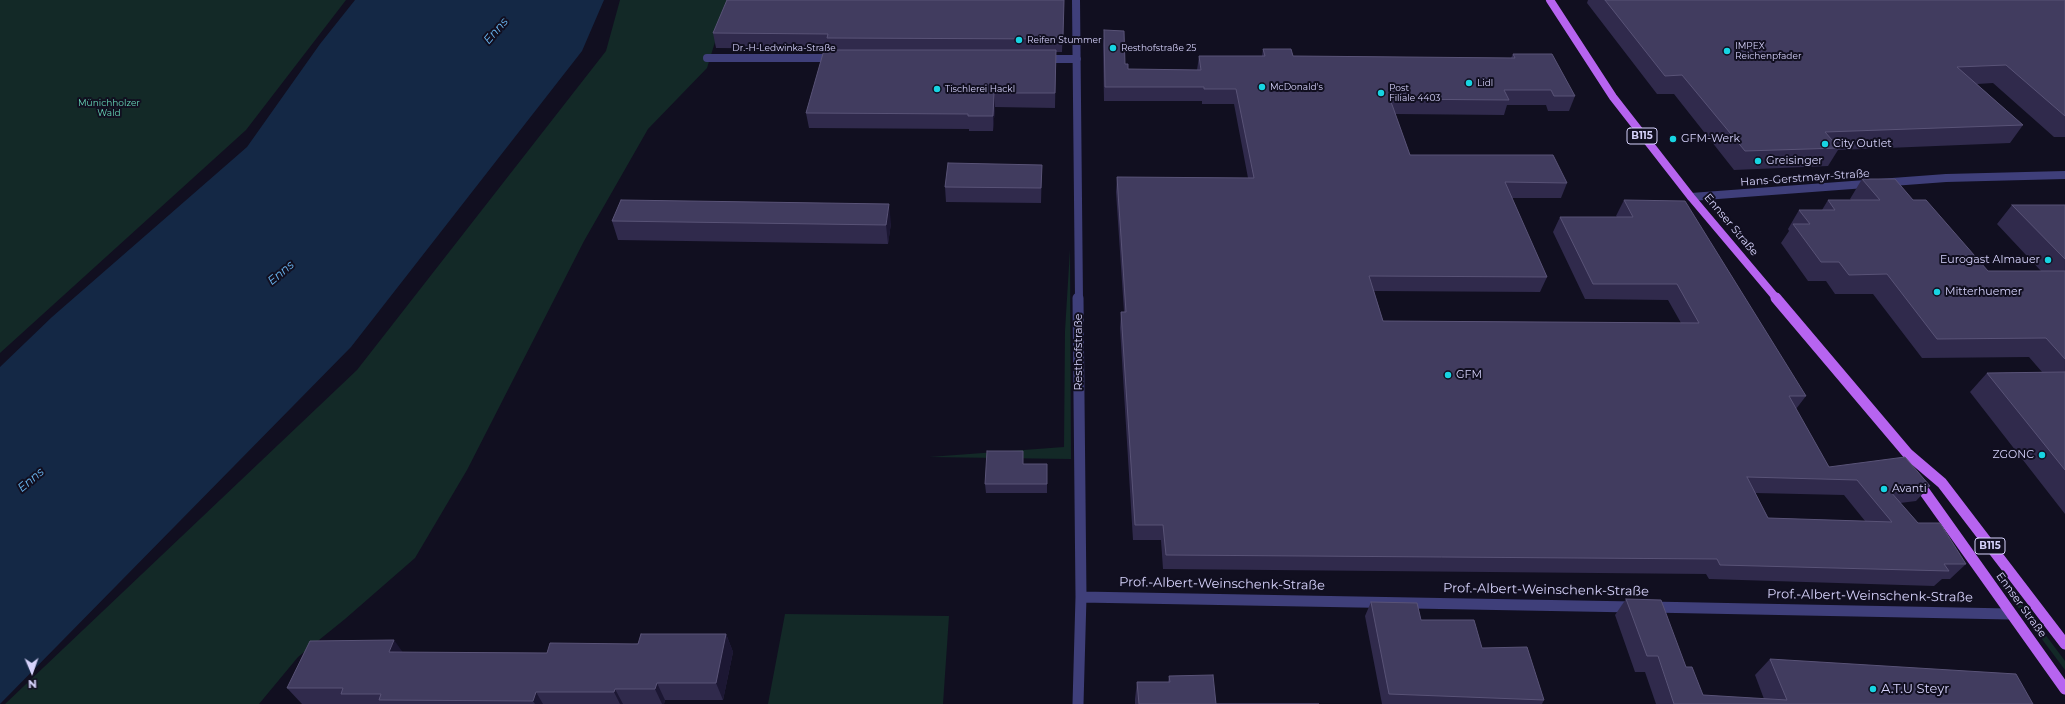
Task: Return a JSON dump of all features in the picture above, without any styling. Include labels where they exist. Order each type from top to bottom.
[{"type":"main road","name":"Ennser Straße","points":[[1550,0],[1613,96],[1691,197],[1908,454],[1942,483],[2065,644]]},
{"type":"main road","name":"Ennser Straße","points":[[1908,454],[1918,484],[2065,689]]},
{"type":"street","name":"Resthofstraße","points":[[1076,0],[1081,597],[1078,704]]},
{"type":"street","name":"Dr.-H-Ledwinka-Straße","points":[[707,58],[841,58]]},
{"type":"street","points":[[1038,59],[1077,59]]},
{"type":"street","name":"Hans-Gerstmayr-Straße","points":[[1691,197],[1946,178],[2065,175]]},
{"type":"street","name":"Prof.-Albert-Weinschenk-Straße","points":[[1081,597],[2010,614]]},
{"type":"green space","name":"Münichholzer Wald","points":[[0,0],[346,0],[246,130],[0,353]]},
{"type":"green space","points":[[620,0],[728,0],[707,68],[648,129],[584,241],[467,470],[415,558],[345,619],[298,657],[259,704],[5,704],[357,370],[606,51]]},
{"type":"green space","points":[[1070,249],[1071,459],[929,457],[1064,447],[1065,331]]},
{"type":"green space","points":[[2003,578],[2065,661],[2065,670],[1997,579]]},
{"type":"green space","points":[[785,614],[949,616],[943,704],[768,704]]},
{"type":"water","name":"Enns","points":[[355,0],[604,0],[582,51],[351,347],[0,704],[0,367],[52,317],[247,147],[320,44]]},
{"type":"building","points":[[727,0],[1064,0],[1063,37],[1056,37],[1056,39],[827,38],[828,34],[713,33]]},
{"type":"building","points":[[1605,0],[2065,0],[2065,116],[2006,65],[1957,67],[2023,125],[1825,132],[1839,148],[1745,151],[1682,75],[1665,76]]},
{"type":"building","name":"GFM","points":[[1104,30],[1124,31],[1125,64],[1128,64],[1128,69],[1201,70],[1199,56],[1265,56],[1263,49],[1291,49],[1293,56],[1515,58],[1513,54],[1552,54],[1575,96],[1554,96],[1551,90],[1504,90],[1509,100],[1390,99],[1410,155],[1553,155],[1567,183],[1505,182],[1547,277],[1369,276],[1383,321],[1699,323],[1677,284],[1593,284],[1560,217],[1633,217],[1624,200],[1685,201],[1806,396],[1789,396],[1829,467],[1905,457],[1930,486],[1890,491],[1918,523],[1940,523],[1966,564],[1944,564],[1949,571],[1720,565],[1717,559],[1166,555],[1163,525],[1135,525],[1121,312],[1126,312],[1117,177],[1254,178],[1236,89],[1204,89],[1204,87],[1105,87]],"holes":[[[1747,477],[1857,480],[1892,522],[1768,518]]]},
{"type":"building","name":"Tischlerei Hackl","points":[[824,50],[1056,50],[1055,93],[994,93],[993,116],[968,116],[968,114],[806,113]]},
{"type":"building","points":[[948,163],[1042,165],[1041,188],[945,187]]},
{"type":"building","name":"Mitterhuemer","points":[[1862,179],[1895,179],[1913,200],[1926,200],[1988,271],[2065,271],[2065,359],[2046,338],[1937,339],[1887,274],[1849,275],[1839,262],[1821,262],[1793,224],[1810,224],[1799,210],[1835,210],[1828,200],[1880,200]]},
{"type":"building","points":[[621,200],[889,204],[886,225],[612,221]]},
{"type":"building","points":[[2012,205],[2065,205],[2065,259]]},
{"type":"building","points":[[2065,372],[2065,470],[1987,373]]},
{"type":"building","points":[[987,451],[1023,451],[1023,464],[1047,464],[1047,484],[985,484]]},
{"type":"building","points":[[1626,599],[1661,600],[1686,667],[1692,667],[1703,695],[1787,700],[1770,659],[2016,674],[2033,704],[1674,704],[1658,656],[1647,656]]},
{"type":"building","points":[[1371,602],[1417,603],[1421,620],[1474,620],[1482,648],[1527,647],[1544,700],[1389,694]]},
{"type":"building","points":[[641,634],[726,634],[716,683],[657,683],[655,689],[615,689],[614,692],[536,692],[533,701],[379,700],[381,694],[341,694],[343,688],[287,688],[310,641],[394,640],[389,652],[547,653],[550,643],[638,644]]},
{"type":"building","points":[[1213,675],[1216,704],[1139,704],[1137,682],[1170,682],[1169,676]]},
{"type":"place","name":"Reifen Stummer","points":[[1019,40]]},
{"type":"place","name":"Resthofstraße 25","points":[[1113,48]]},
{"type":"place","name":"IMPEX Reichenpfader","points":[[1727,51]]},
{"type":"place","name":"Lidl","points":[[1469,83]]},
{"type":"place","name":"McDonald's","points":[[1262,87]]},
{"type":"place","name":"Tischlerei Hackl","points":[[937,89]]},
{"type":"place","name":"Post Filiale 4403","points":[[1381,93]]},
{"type":"place","name":"GFM-Werk","points":[[1673,139]]},
{"type":"place","name":"City Outlet","points":[[1825,144]]},
{"type":"place","name":"Greisinger","points":[[1758,161]]},
{"type":"place","name":"Eurogast Almauer","points":[[2048,260]]},
{"type":"place","name":"Mitterhuemer","points":[[1937,292]]},
{"type":"place","name":"GFM","points":[[1448,375]]},
{"type":"place","name":"ZGONC","points":[[2042,455]]},
{"type":"place","name":"Avanti","points":[[1884,489]]},
{"type":"place","name":"A.T.U Steyr","points":[[1873,689]]}]
